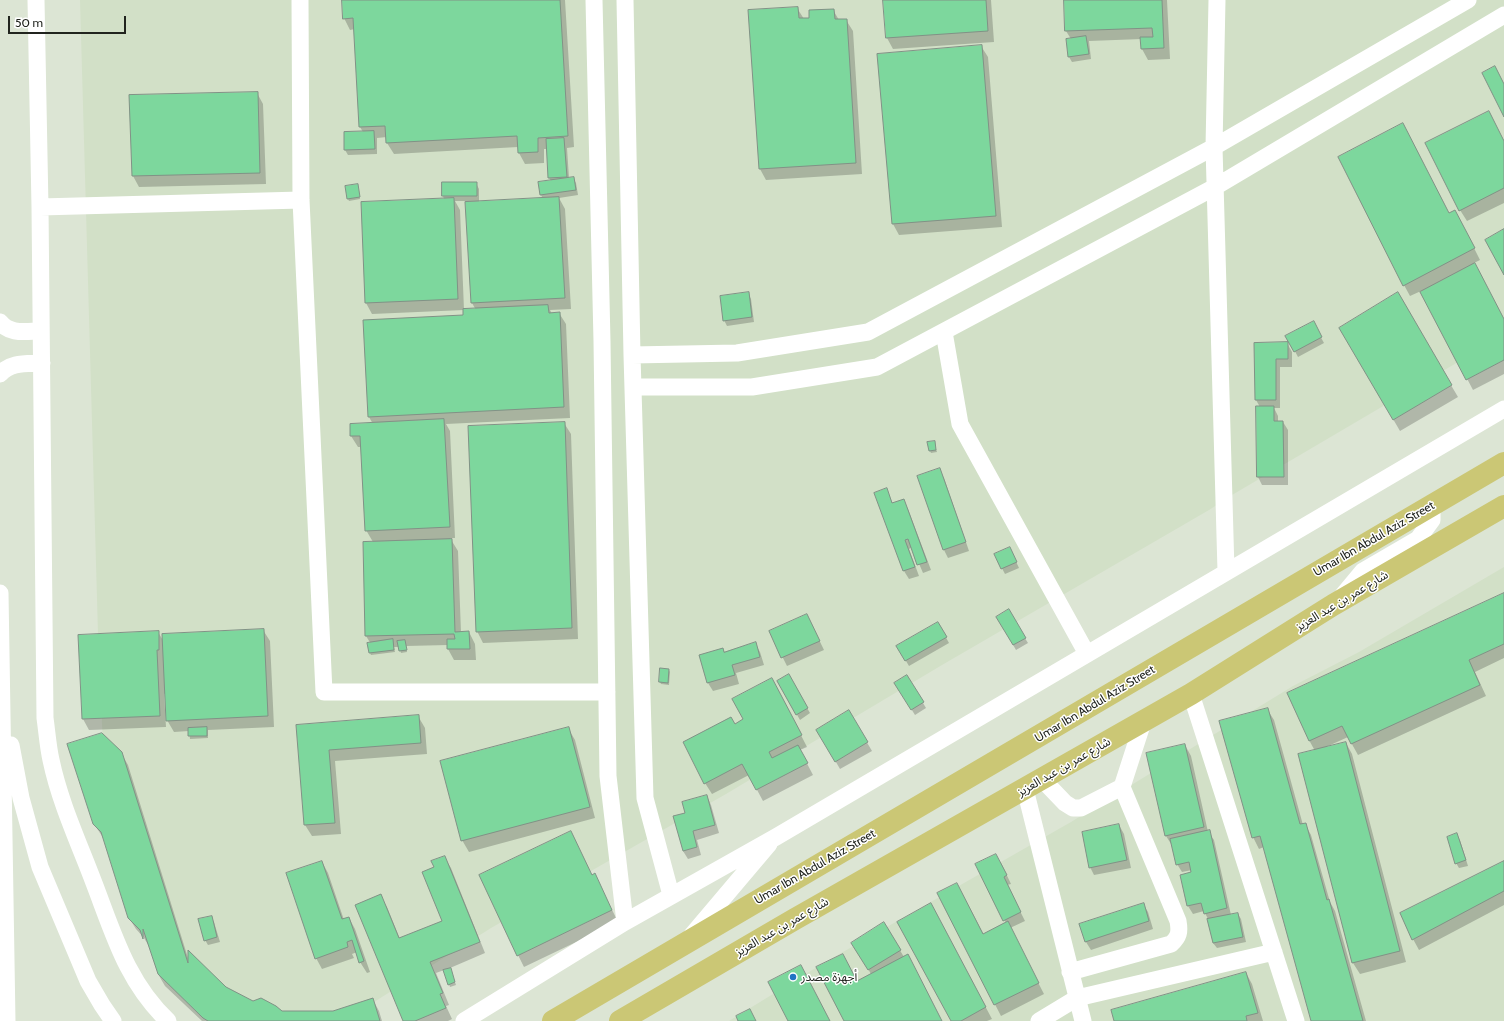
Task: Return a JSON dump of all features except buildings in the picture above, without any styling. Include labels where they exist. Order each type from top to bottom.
[{"type":"main road","name":"Umar Ibn Abdul Aziz Street","points":[[685,943],[1504,463]]},
{"type":"main road","name":"شارع عمر بن عبد العزيز","points":[[620,1021],[795,919],[1143,722],[1334,605],[1504,506]]},
{"type":"main road","points":[[553,1021],[685,943]]},
{"type":"main road","points":[[576,1021],[609,1001],[643,968]]},
{"type":"street","points":[[36,0],[42,364],[45,718],[51,760],[62,799],[124,961],[142,992],[158,1012],[168,1021]]},
{"type":"street","points":[[300,0],[300,200],[324,692],[607,692]]},
{"type":"street","points":[[594,0],[602,341],[608,776],[625,922]]},
{"type":"street","points":[[625,0],[632,355],[645,798],[671,895]]},
{"type":"street","points":[[1217,0],[1214,147],[1226,571]]},
{"type":"street","points":[[632,355],[737,353],[868,332],[1214,147],[1468,0]]},
{"type":"street","points":[[633,387],[752,387],[877,367],[1215,187],[1504,15]]},
{"type":"street","points":[[40,206],[300,200]]},
{"type":"street","points":[[0,322],[9,330],[16,332],[41,331]]},
{"type":"street","points":[[944,332],[960,424],[1087,654]]},
{"type":"street","points":[[0,374],[12,365],[42,364]]},
{"type":"street","points":[[464,1021],[625,922],[776,837],[1226,571],[1504,409]]},
{"type":"street","points":[[1334,605],[1363,571],[1418,539],[1432,520],[1432,506]]},
{"type":"street","points":[[0,593],[7,1021]]},
{"type":"street","points":[[1191,694],[1296,1021]]},
{"type":"street","points":[[2,696],[21,798],[40,867],[88,981],[113,1021]]},
{"type":"street","points":[[1070,972],[1171,944],[1177,939],[1180,932],[1178,921],[1122,787],[1143,722]]},
{"type":"street","points":[[1034,784],[1073,808],[1081,808],[1122,787]]},
{"type":"street","points":[[1034,784],[1070,972],[1083,1021]]},
{"type":"street","points":[[685,943],[776,837]]},
{"type":"street","points":[[1039,1021],[1077,998],[1274,952]]},
{"type":"shaded area","points":[[80,0],[1504,0],[1504,335],[1209,510],[942,665],[726,794],[491,928],[344,1021],[203,1001],[108,836],[99,669]]},
{"type":"shaded area","points":[[1504,567],[1504,1021],[729,1021],[822,964],[1071,822],[1293,686],[1359,652]]},
{"type":"place","name":"أجهزة مصدر","points":[[793,977]]}]
